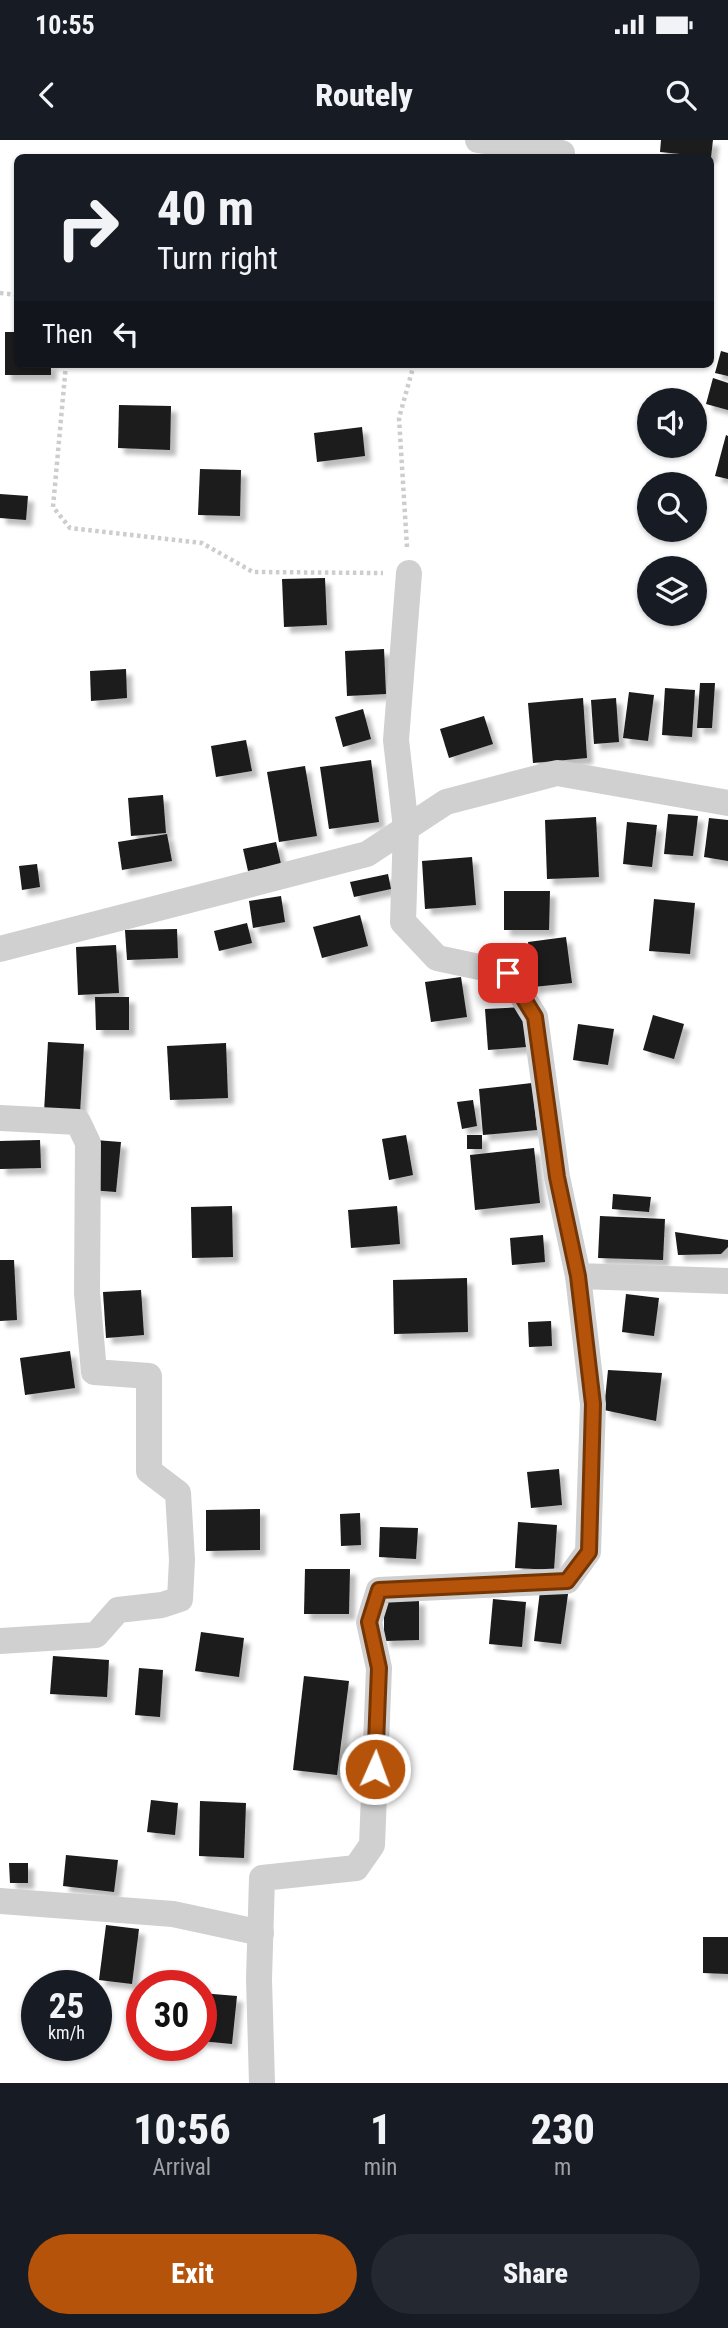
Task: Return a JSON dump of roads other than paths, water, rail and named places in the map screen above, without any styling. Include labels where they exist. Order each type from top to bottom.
[{"type":"street","points":[[478,140],[562,153]]},
{"type":"street","points":[[262,2083],[262,1878],[356,1868],[372,1845],[379,1668],[369,1622],[379,1590],[567,1581],[589,1552],[593,1404],[578,1276],[557,1177],[535,1017],[508,973],[437,958],[403,922],[406,828],[396,740],[408,573]]},
{"type":"street","points":[[0,949],[367,854],[446,802],[557,773],[728,803]]},
{"type":"street","points":[[0,1118],[78,1122],[88,1143],[87,1293],[94,1372],[149,1376],[149,1471],[178,1493],[182,1560],[180,1599],[162,1605],[118,1610],[96,1635],[0,1642]]},
{"type":"street","points":[[578,1276],[728,1281]]},
{"type":"street","points":[[0,1901],[173,1914],[261,1933]]}]
